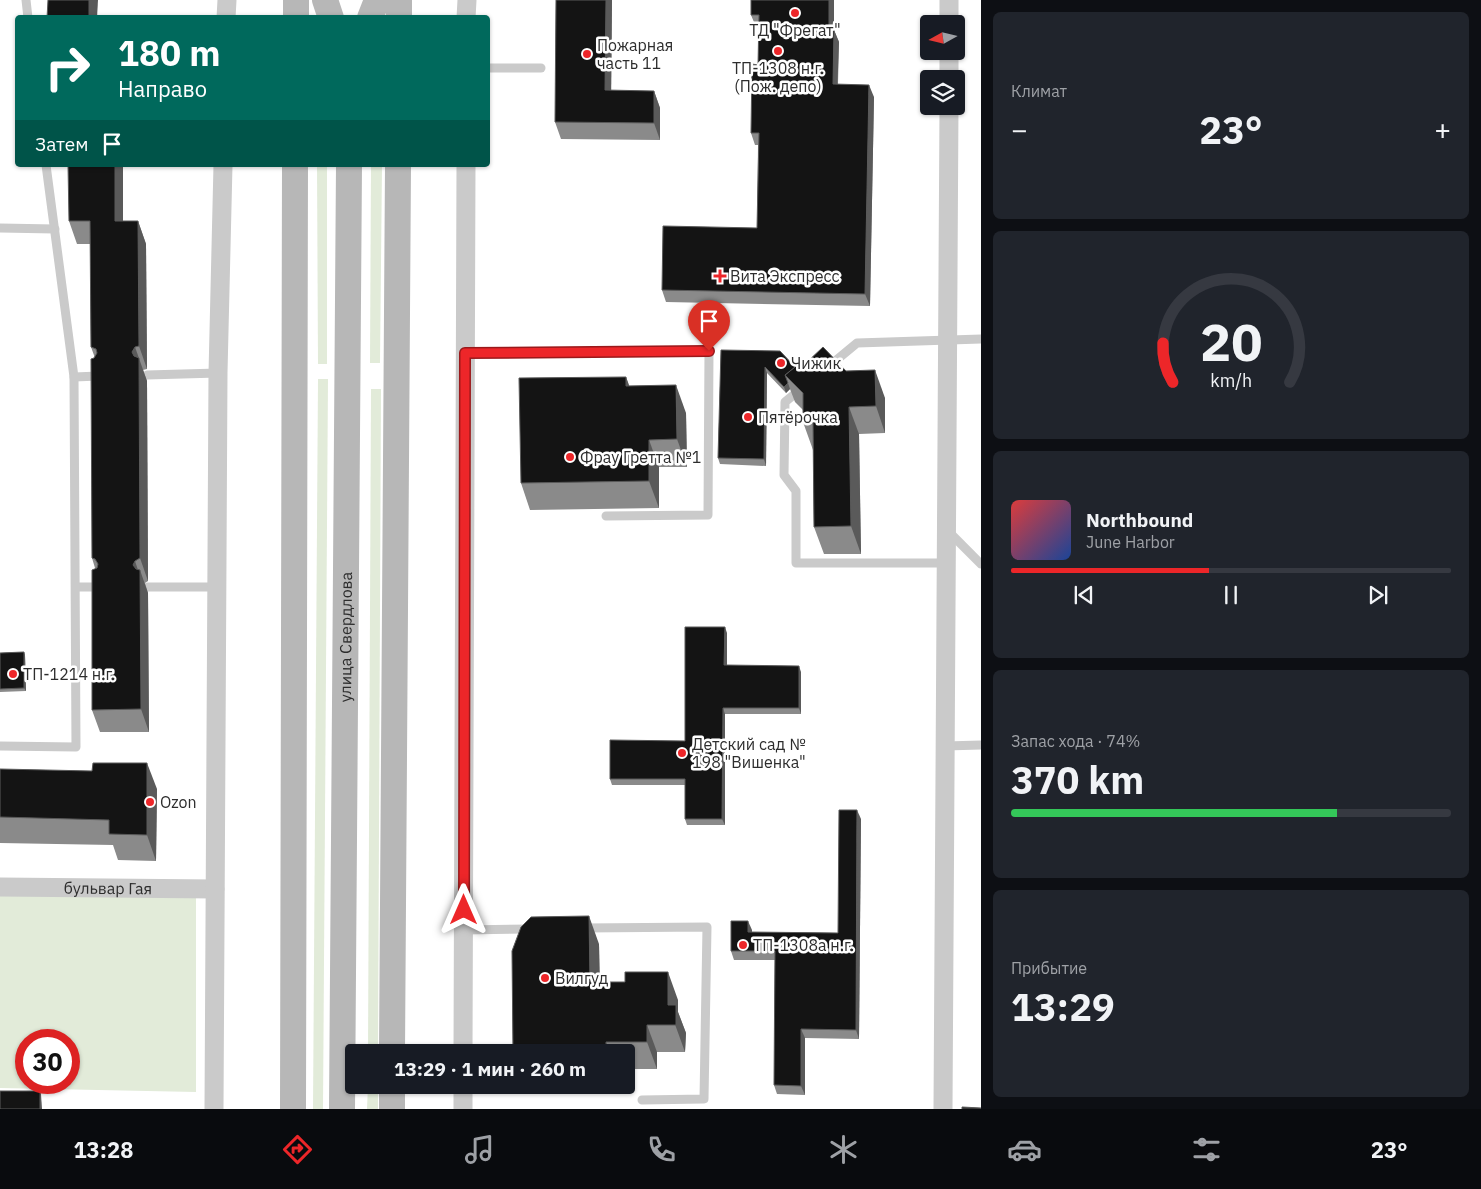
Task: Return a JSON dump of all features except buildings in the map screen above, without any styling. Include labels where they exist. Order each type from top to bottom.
[{"type":"main road","points":[[296,0],[296,15]]},
{"type":"main road","points":[[325,0],[330,15]]},
{"type":"main road","points":[[371,15],[377,0]]},
{"type":"main road","points":[[398,15],[399,0]]},
{"type":"main road","points":[[293,1109],[295,167]]},
{"type":"main road","name":"улица Свердлова","points":[[342,1109],[349,167]]},
{"type":"main road","points":[[392,1044],[398,167]]},
{"type":"main road","points":[[392,1094],[392,1109]]},
{"type":"street","points":[[226,15],[227,0]]},
{"type":"street","points":[[466,0],[466,15]]},
{"type":"street","points":[[949,0],[949,15]]},
{"type":"street","points":[[943,1109],[949,115]]},
{"type":"street","points":[[214,1109],[218,373],[223,167]]},
{"type":"street","points":[[463,1044],[466,167]]},
{"type":"street","name":"бульвар Гая","points":[[0,886],[215,888]]},
{"type":"street","points":[[463,1094],[463,1109]]},
{"type":"lane","points":[[26,0],[28,15]]},
{"type":"lane","points":[[490,68],[541,68]]},
{"type":"lane","points":[[0,746],[76,746],[74,377],[46,167]]},
{"type":"lane","points":[[0,228],[54,229]]},
{"type":"lane","points":[[821,372],[857,343],[981,340]]},
{"type":"lane","points":[[465,353],[709,351],[708,515],[606,516]]},
{"type":"lane","points":[[147,375],[218,373]]},
{"type":"lane","points":[[74,377],[99,376]]},
{"type":"lane","points":[[807,384],[785,402],[784,475],[796,491],[796,563],[946,562]]},
{"type":"lane","points":[[947,529],[981,564]]},
{"type":"lane","points":[[76,587],[100,587]]},
{"type":"lane","points":[[148,587],[217,587]]},
{"type":"lane","points":[[945,746],[981,745]]},
{"type":"lane","points":[[572,929],[707,927],[704,1099],[642,1100]]},
{"type":"lane","points":[[463,930],[543,929]]},
{"type":"green space","points":[[317,167],[327,167],[327,364],[318,364]]},
{"type":"green space","points":[[371,167],[382,167],[380,363],[370,363]]},
{"type":"green space","points":[[318,379],[328,379],[323,1109],[313,1109]]},
{"type":"green space","points":[[371,389],[381,389],[378,1044],[368,1044]]},
{"type":"green space","points":[[0,893],[196,894],[196,1092],[80,1090],[80,1029],[15,1029],[15,1088],[0,1088]]},
{"type":"green space","points":[[368,1094],[378,1094],[378,1109],[367,1109]]},
{"type":"place","name":"ТД \"Фрегат\"","points":[[795,13]]},
{"type":"place","name":"ТП-1308 н.г. (Пож. депо)","points":[[778,51]]},
{"type":"place","name":"Пожарная часть 11","points":[[587,54]]},
{"type":"place","name":"Вита Экспресс","points":[[720,276]]},
{"type":"place","name":"Чижик","points":[[781,363]]},
{"type":"place","name":"Пятёрочка","points":[[748,417]]},
{"type":"place","name":"Фрау Гретта №1","points":[[570,457]]},
{"type":"place","name":"ТП-1214 н.г.","points":[[13,674]]},
{"type":"place","name":"Детский сад № 198 \"Вишенка\"","points":[[682,753]]},
{"type":"place","name":"Ozon","points":[[150,802]]},
{"type":"place","name":"ТП-1308а н.г.","points":[[743,945]]},
{"type":"place","name":"Вилгуд","points":[[545,978]]},
{"type":"route","points":[[464,910],[465,353],[709,351]]}]
